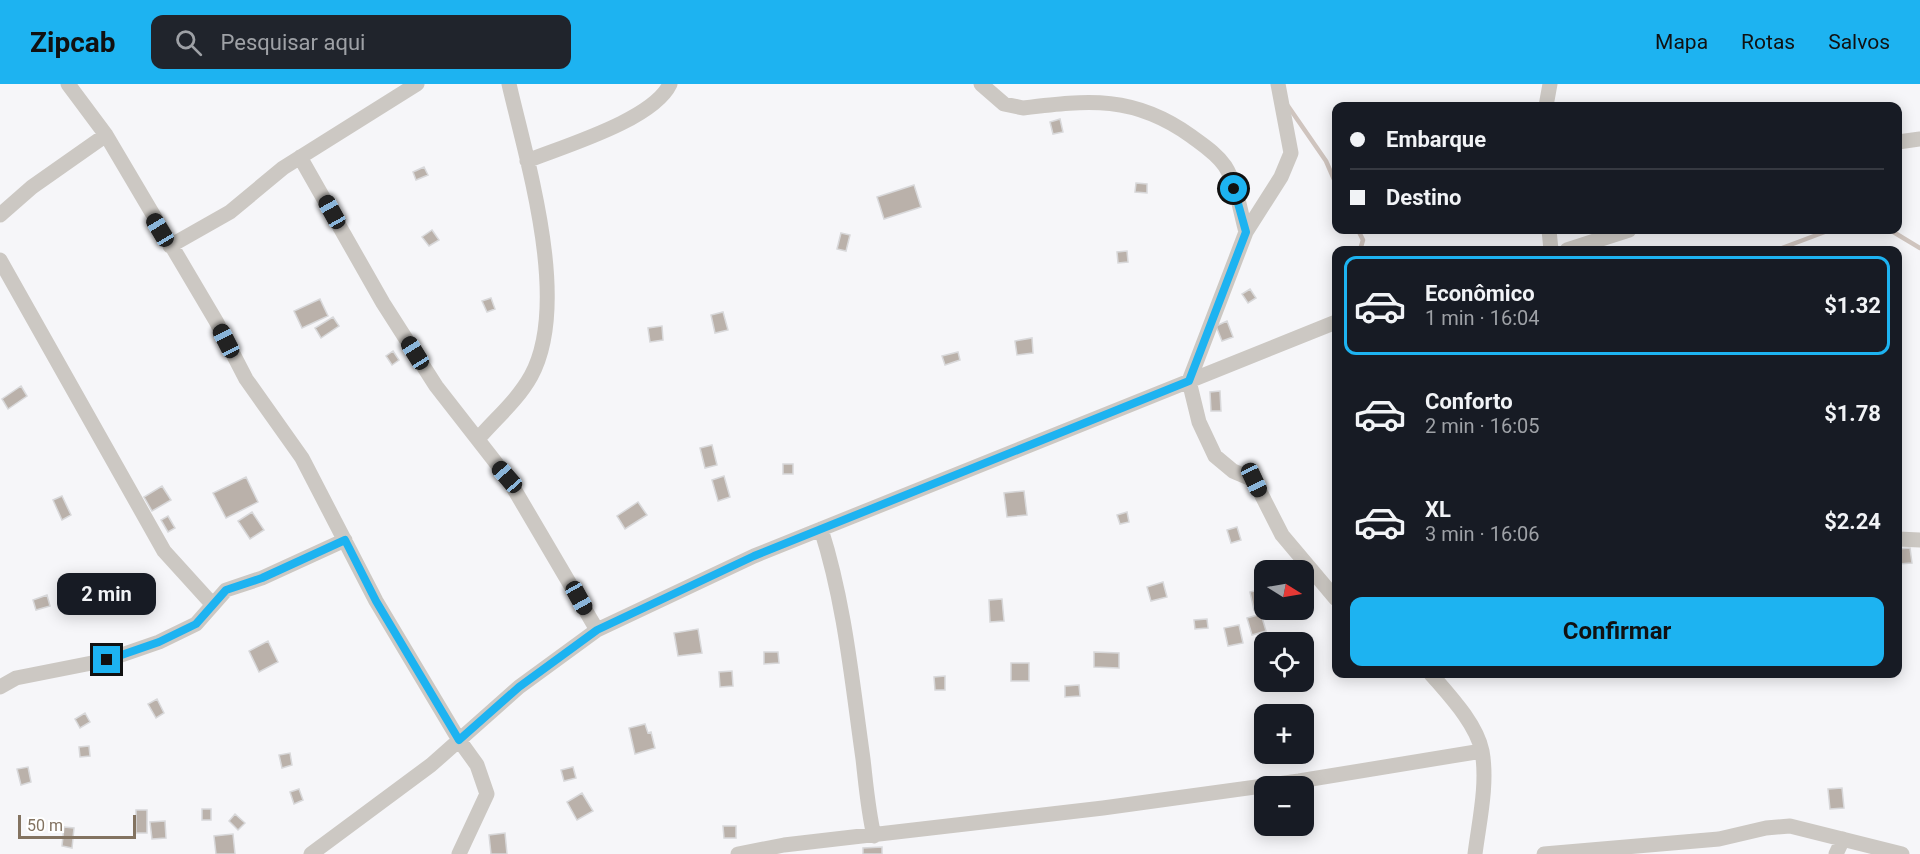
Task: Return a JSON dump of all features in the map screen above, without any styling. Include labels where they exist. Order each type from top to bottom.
[{"type":"street","points":[[68,84],[106,135],[216,321],[246,379],[302,458],[376,601],[459,740],[477,765],[487,794],[459,854]]},
{"type":"street","points":[[170,246],[230,212],[283,168],[417,84]]},
{"type":"street","points":[[478,439],[516,399],[531,375],[542,348],[546,284],[544,234],[509,84]]},
{"type":"street","points":[[527,161],[644,112],[663,96],[670,84]]},
{"type":"street","points":[[981,84],[1012,106],[1023,108],[1096,102],[1148,110],[1168,120],[1217,155],[1227,169],[1246,232]]},
{"type":"street","points":[[1278,84],[1291,153],[1281,177],[1246,232],[1189,381],[1199,422],[1215,456],[1233,471],[1254,480],[1282,535],[1332,593]]},
{"type":"street","points":[[1546,102],[1550,84]]},
{"type":"street","points":[[0,215],[32,187],[106,135]]},
{"type":"street","points":[[1902,141],[1920,139]]},
{"type":"street","points":[[300,157],[383,303],[435,386],[507,477],[518,500],[537,525],[597,630]]},
{"type":"street","points":[[1579,246],[1617,234]]},
{"type":"street","points":[[0,260],[164,551],[213,605]]},
{"type":"street","points":[[311,854],[431,765],[519,687],[597,630],[754,556],[1332,324]]},
{"type":"street","points":[[821,529],[836,576],[863,762],[867,808],[874,836]]},
{"type":"street","points":[[1902,539],[1920,540]]},
{"type":"street","points":[[0,687],[16,678],[107,660],[159,642],[196,624],[226,590],[262,578],[345,540]]},
{"type":"street","points":[[1434,678],[1470,724],[1482,751],[1483,782],[1475,854]]},
{"type":"street","points":[[746,853],[784,845],[874,836],[1299,781],[1482,751]]},
{"type":"street","points":[[1544,854],[1719,839],[1766,828],[1790,826],[1902,854]]},
{"type":"street","points":[[1836,854],[1843,839]]},
{"type":"building","points":[[1060,119],[1063,132],[1053,134],[1050,122]]},
{"type":"building","points":[[424,167],[428,175],[416,180],[413,172]]},
{"type":"building","points":[[1136,183],[1147,184],[1147,193],[1135,192]]},
{"type":"building","points":[[914,185],[921,207],[884,219],[877,197]]},
{"type":"building","points":[[432,230],[439,240],[429,246],[422,237]]},
{"type":"building","points":[[841,233],[850,235],[846,251],[837,249]]},
{"type":"building","points":[[1127,251],[1128,262],[1118,263],[1117,252]]},
{"type":"building","points":[[1250,289],[1256,298],[1248,303],[1242,294]]},
{"type":"building","points":[[491,298],[495,309],[487,312],[482,301]]},
{"type":"building","points":[[320,299],[328,316],[302,328],[294,311]]},
{"type":"building","points":[[723,312],[728,330],[715,333],[711,315]]},
{"type":"building","points":[[333,317],[339,326],[321,338],[315,328]]},
{"type":"building","points":[[1227,321],[1233,337],[1222,341],[1216,326]]},
{"type":"building","points":[[662,326],[663,340],[650,342],[648,328]]},
{"type":"building","points":[[1032,338],[1033,353],[1017,355],[1015,341]]},
{"type":"building","points":[[393,351],[399,360],[392,365],[386,356]]},
{"type":"building","points":[[958,352],[960,360],[945,365],[942,356]]},
{"type":"building","points":[[21,386],[27,396],[8,409],[2,399]]},
{"type":"building","points":[[1220,391],[1221,411],[1211,411],[1210,392]]},
{"type":"building","points":[[712,445],[717,465],[705,468],[700,448]]},
{"type":"building","points":[[783,464],[793,464],[793,474],[783,474]]},
{"type":"building","points":[[724,476],[730,497],[718,501],[712,480]]},
{"type":"building","points":[[246,477],[258,502],[226,518],[213,493]]},
{"type":"building","points":[[162,486],[171,500],[152,511],[144,497]]},
{"type":"building","points":[[1024,491],[1027,515],[1007,517],[1004,493]]},
{"type":"building","points":[[62,496],[71,515],[62,520],[53,500]]},
{"type":"building","points":[[638,502],[647,515],[625,529],[617,516]]},
{"type":"building","points":[[252,512],[264,530],[250,539],[238,521]]},
{"type":"building","points":[[1127,512],[1129,522],[1120,524],[1117,515]]},
{"type":"building","points":[[168,516],[175,528],[168,532],[161,520]]},
{"type":"building","points":[[1237,527],[1241,540],[1231,543],[1227,530]]},
{"type":"building","points":[[1910,548],[1912,563],[1902,564],[1902,549]]},
{"type":"building","points":[[1163,582],[1167,597],[1151,601],[1147,587]]},
{"type":"building","points":[[1254,591],[1254,610],[1250,592]]},
{"type":"building","points":[[47,595],[50,606],[36,610],[33,600]]},
{"type":"building","points":[[1002,599],[1004,621],[990,622],[989,600]]},
{"type":"building","points":[[1254,616],[1254,620],[1263,620],[1266,631],[1254,632],[1252,635],[1247,618]]},
{"type":"building","points":[[1207,619],[1208,628],[1195,629],[1194,620]]},
{"type":"building","points":[[1239,625],[1243,643],[1228,646],[1224,628]]},
{"type":"building","points":[[698,629],[702,653],[678,656],[674,633]]},
{"type":"building","points":[[268,641],[278,662],[259,672],[249,651]]},
{"type":"building","points":[[764,652],[778,652],[779,663],[764,664]]},
{"type":"building","points":[[1094,652],[1119,653],[1119,668],[1094,667]]},
{"type":"building","points":[[1011,663],[1029,663],[1029,681],[1011,681]]},
{"type":"building","points":[[732,671],[733,686],[720,687],[719,672]]},
{"type":"building","points":[[945,676],[945,690],[935,690],[934,677]]},
{"type":"building","points":[[1079,685],[1080,696],[1065,697],[1065,686]]},
{"type":"building","points":[[157,699],[164,713],[156,718],[148,704]]},
{"type":"building","points":[[85,713],[90,722],[80,728],[75,719]]},
{"type":"building","points":[[645,724],[648,733],[651,732],[655,748],[635,754],[629,728]]},
{"type":"building","points":[[89,746],[90,756],[80,757],[79,747]]},
{"type":"building","points":[[290,753],[292,765],[282,768],[279,755]]},
{"type":"building","points":[[28,767],[31,782],[21,785],[17,769]]},
{"type":"building","points":[[573,767],[576,778],[564,781],[561,770]]},
{"type":"building","points":[[1842,788],[1844,808],[1830,809],[1828,789]]},
{"type":"building","points":[[299,789],[303,800],[294,804],[290,792]]},
{"type":"building","points":[[582,793],[593,811],[577,820],[567,802]]},
{"type":"building","points":[[202,809],[211,809],[211,820],[202,820]]},
{"type":"building","points":[[136,810],[147,810],[147,833],[136,833]]},
{"type":"building","points":[[235,814],[245,823],[238,830],[229,821]]},
{"type":"building","points":[[165,821],[166,838],[152,839],[150,822]]},
{"type":"building","points":[[723,826],[736,826],[736,838],[724,838]]},
{"type":"building","points":[[64,827],[74,828],[72,848],[62,846]]},
{"type":"building","points":[[505,833],[507,854],[491,854],[489,835]]},
{"type":"building","points":[[233,834],[235,854],[216,854],[214,836]]},
{"type":"building","points":[[882,847],[882,854],[863,854],[863,848]]},
{"type":"waterway","points":[[1288,106],[1326,161],[1332,175]]},
{"type":"waterway","points":[[1360,234],[1363,240],[1361,246]]},
{"type":"waterway","points":[[1787,246],[1819,234]]},
{"type":"waterway","points":[[1897,234],[1920,248]]},
{"type":"route","points":[[107,660],[159,642],[196,624],[226,590],[262,578],[345,540],[376,601],[459,740],[519,687],[597,630],[754,556],[1189,381],[1199,351],[1236,264],[1246,232],[1234,189]]}]
